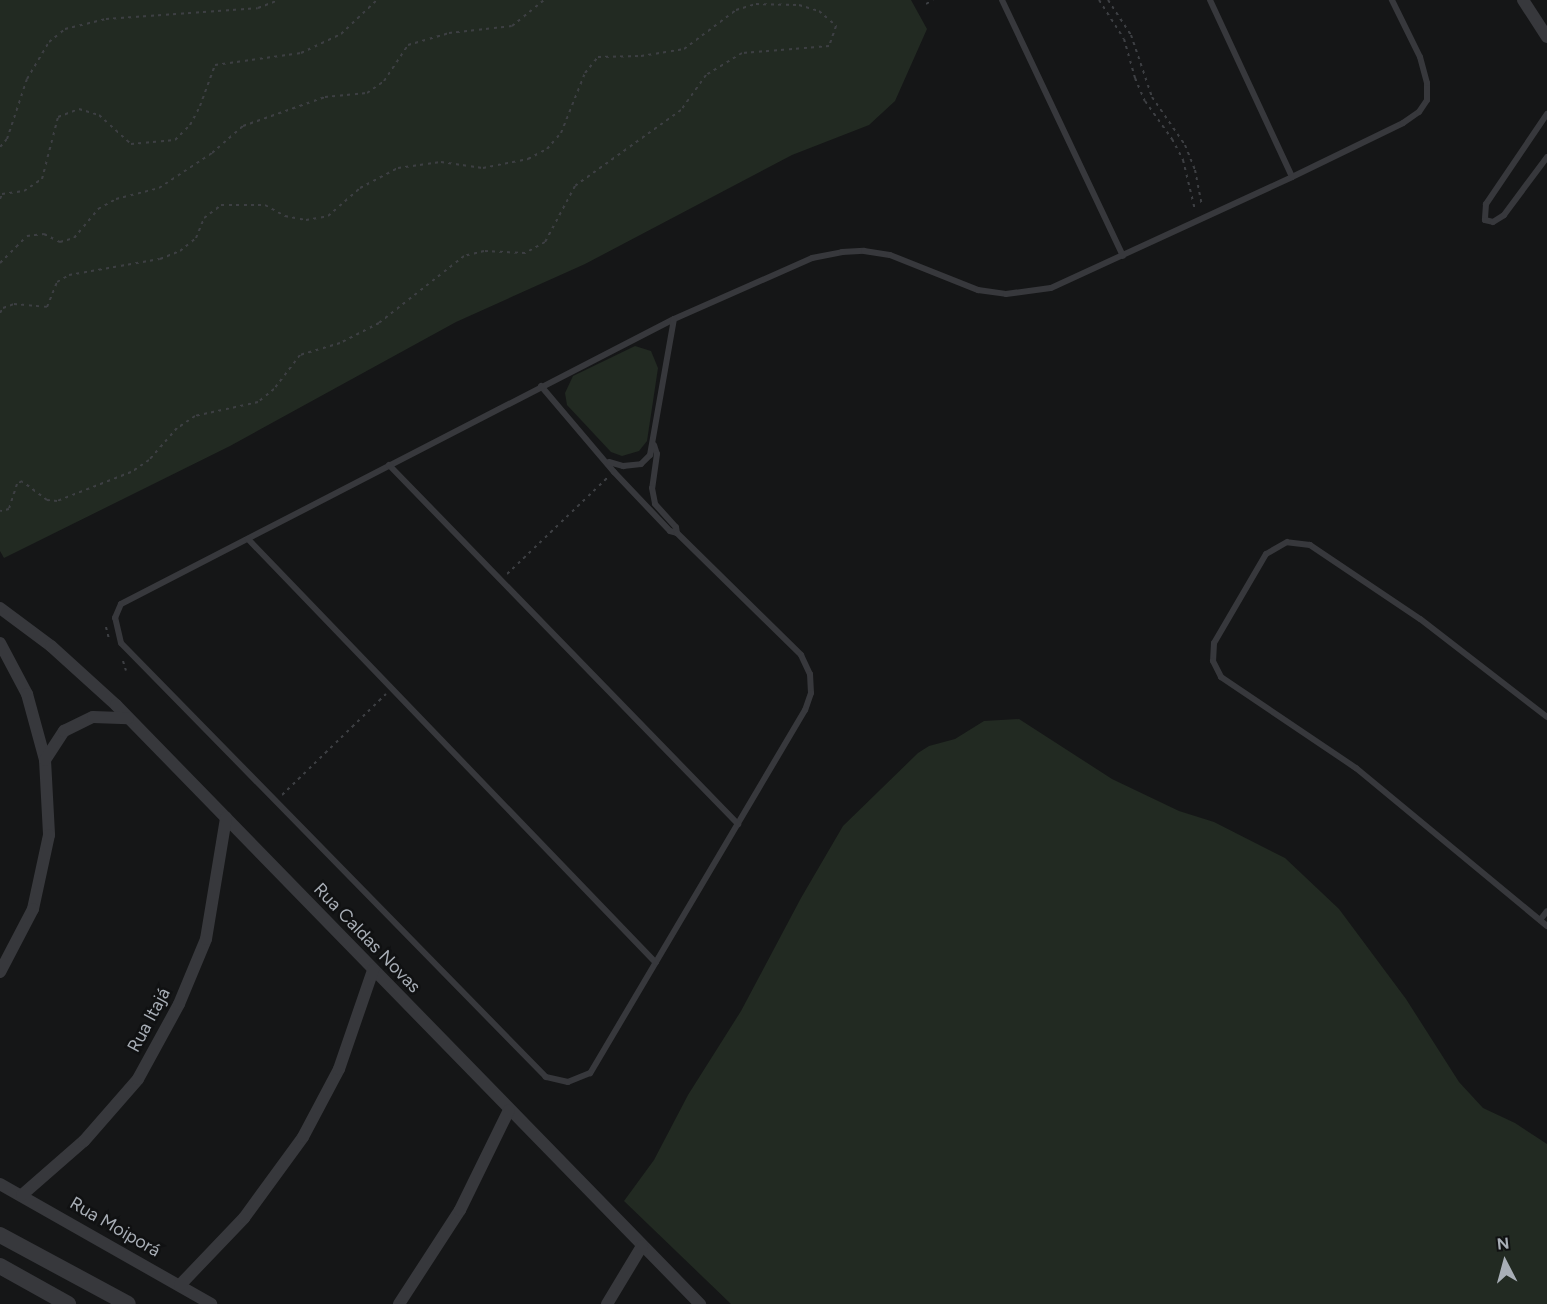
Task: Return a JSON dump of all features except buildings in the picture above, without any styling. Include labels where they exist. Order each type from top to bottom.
[{"type":"street","points":[[1522,0],[1547,37]]},
{"type":"street","name":"Rua Caldas Novas","points":[[0,608],[51,646],[128,718],[700,1304]]},
{"type":"street","points":[[0,643],[27,694],[45,759],[49,835],[33,909],[0,972]]},
{"type":"street","points":[[45,759],[64,731],[93,717],[128,718]]},
{"type":"street","name":"Rua Itajá","points":[[22,1195],[84,1141],[138,1079],[179,1004],[206,939],[226,818]]},
{"type":"street","points":[[180,1285],[244,1218],[303,1137],[339,1069],[373,970]]},
{"type":"street","points":[[399,1304],[460,1210],[509,1110]]},
{"type":"street","name":"Rua Moiporá","points":[[0,1184],[211,1304]]},
{"type":"street","points":[[0,1235],[128,1304]]},
{"type":"street","points":[[607,1304],[642,1246]]},
{"type":"street","points":[[0,1266],[68,1304]]},
{"type":"lane","points":[[1002,0],[1123,256]]},
{"type":"lane","points":[[1209,0],[1292,177]]},
{"type":"lane","points":[[654,445],[657,454],[653,497],[655,504],[676,527],[677,532],[801,655],[810,674],[811,693],[806,710],[590,1073],[568,1082],[546,1077],[121,643],[116,632],[115,618],[121,604],[674,318],[812,258],[842,252],[864,251],[890,255],[978,290],[1006,294],[1051,288],[1292,177],[1403,123],[1419,112],[1427,100],[1427,83],[1420,57],[1392,0]]},
{"type":"lane","points":[[1547,114],[1486,204],[1485,220],[1493,222],[1504,214],[1547,157]]},
{"type":"lane","points":[[609,462],[624,466],[641,464],[650,455],[654,445],[674,318]]},
{"type":"lane","points":[[541,386],[609,462],[614,472],[670,531],[677,532]]},
{"type":"lane","points":[[389,465],[738,824]]},
{"type":"lane","points":[[248,539],[657,963]]},
{"type":"lane","points":[[1547,717],[1420,619],[1310,545],[1287,542],[1266,554],[1214,643],[1213,661],[1221,677],[1356,768],[1547,926]]},
{"type":"lane","points":[[1540,920],[1547,911]]},
{"type":"path","points":[[0,147],[7,139],[27,79],[49,42],[64,29],[106,19],[258,8],[279,0]]},
{"type":"path","points":[[0,199],[2,194],[24,191],[42,179],[58,117],[79,109],[99,115],[131,144],[175,140],[190,125],[200,106],[215,65],[301,54],[340,34],[377,0]]},
{"type":"path","points":[[0,263],[27,236],[45,234],[60,242],[74,238],[98,209],[116,199],[159,188],[212,153],[243,126],[325,97],[367,93],[384,81],[408,45],[449,33],[512,26],[544,0]]},
{"type":"path","points":[[926,4],[933,0]]},
{"type":"path","points":[[1099,0],[1124,39],[1135,78],[1145,101],[1172,139],[1183,160],[1197,221]]},
{"type":"path","points":[[1108,0],[1131,35],[1152,97],[1188,151],[1195,170],[1204,218]]},
{"type":"path","points":[[0,313],[3,308],[14,304],[47,308],[57,282],[69,275],[160,259],[180,251],[196,238],[204,218],[221,205],[265,205],[285,216],[306,220],[328,216],[360,188],[398,168],[441,162],[483,168],[528,159],[547,148],[561,133],[585,73],[598,57],[641,56],[684,49],[736,10],[756,4],[799,5],[819,11],[836,26],[829,46],[742,53],[706,75],[681,110],[574,186],[545,242],[525,253],[484,251],[464,256],[379,323],[340,343],[300,355],[274,388],[258,402],[195,416],[177,428],[149,460],[131,472],[57,501],[47,500],[22,482],[17,484],[9,509],[0,511]]},
{"type":"path","points":[[501,580],[614,472]]},
{"type":"path","points":[[276,801],[392,688]]},
{"type":"shaded area","points":[[0,0],[911,0],[927,29],[895,101],[869,125],[792,155],[585,264],[456,322],[230,446],[4,558],[0,551]]},
{"type":"shaded area","points":[[635,346],[651,351],[658,368],[647,441],[639,451],[622,456],[611,452],[567,405],[565,393],[573,376]]},
{"type":"shaded area","points":[[1019,719],[1112,779],[1179,811],[1214,822],[1285,858],[1339,909],[1406,999],[1459,1082],[1483,1108],[1515,1123],[1547,1144],[1547,1304],[731,1304],[624,1201],[654,1160],[688,1095],[741,1011],[801,898],[843,826],[918,753],[929,746],[955,739],[984,721]]}]
